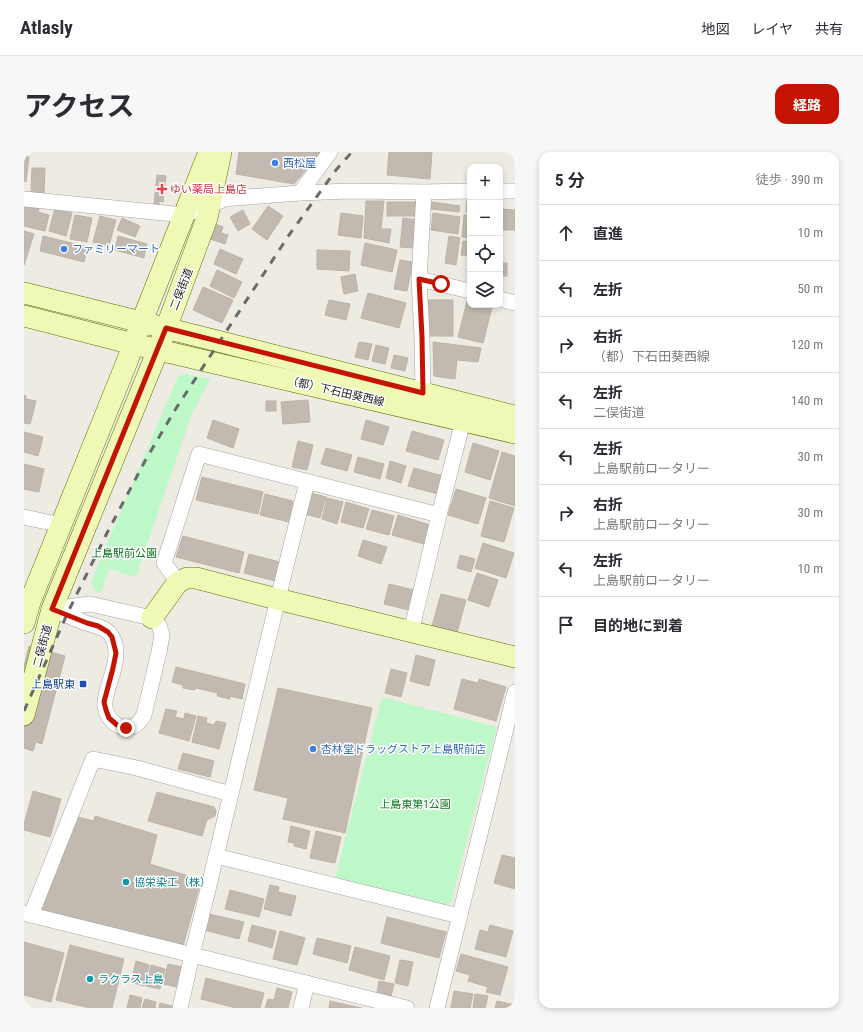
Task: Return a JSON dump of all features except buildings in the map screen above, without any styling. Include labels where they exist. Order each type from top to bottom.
[{"type":"street","points":[[24,623],[27,602],[61,525],[125,367],[209,152]]},
{"type":"street","name":"二俣街道","points":[[24,715],[52,609],[158,350],[207,218],[221,152]]},
{"type":"street","points":[[300,193],[330,152]]},
{"type":"street","points":[[503,191],[515,190]]},
{"type":"street","points":[[24,199],[184,215],[225,199],[349,191],[467,191]]},
{"type":"street","points":[[423,393],[419,279],[424,192]]},
{"type":"street","points":[[419,279],[467,290]]},
{"type":"street","points":[[24,293],[142,322]]},
{"type":"street","points":[[503,300],[515,303]]},
{"type":"street","points":[[24,316],[133,344]]},
{"type":"street","name":"（都）下石田葵西線","points":[[142,322],[515,416]]},
{"type":"street","name":"（都）下石田葵西線","points":[[133,344],[515,433]]},
{"type":"street","points":[[411,632],[463,421]]},
{"type":"street","points":[[178,582],[164,563],[199,454],[439,515]]},
{"type":"street","points":[[180,1008],[277,599],[307,482]]},
{"type":"street","points":[[24,517],[61,525]]},
{"type":"street","points":[[152,618],[178,582],[187,578],[196,578],[515,657]]},
{"type":"street","points":[[27,602],[52,609],[98,626],[108,632],[112,637],[116,653],[104,702],[106,710],[109,718],[117,725],[126,728],[136,725],[144,714],[159,652],[162,634],[159,625],[152,618],[90,604],[52,609]]},
{"type":"street","points":[[436,1008],[515,692]]},
{"type":"street","points":[[231,794],[137,768],[93,759],[27,914],[407,1008]]},
{"type":"street","points":[[216,856],[459,916]]},
{"type":"street","points":[[301,1008],[307,983]]},
{"type":"green space","name":"上島駅前公園","points":[[186,374],[210,379],[191,416],[136,577],[109,569],[101,593],[96,592],[91,582],[178,376]]},
{"type":"green space","name":"上島東第1公園","points":[[382,697],[497,727],[451,902],[439,909],[334,882]]},
{"type":"railway","points":[[24,711],[68,612],[145,461],[175,410],[289,235],[336,170],[352,152]]},
{"type":"place","name":"西松屋","points":[[275,163]]},
{"type":"place","name":"ゆい薬局上島店","points":[[162,189]]},
{"type":"place","name":"ファミリーマート","points":[[64,249]]},
{"type":"place","name":"上島駅東","points":[[83,684]]},
{"type":"place","name":"杏林堂ドラッグストア上島駅前店","points":[[313,749]]},
{"type":"place","name":"協栄染工（株）","points":[[126,882]]},
{"type":"place","name":"ラクラス上島","points":[[90,979]]},
{"type":"route","points":[[126,728],[117,725],[109,718],[104,702],[116,653],[112,637],[108,632],[98,626],[52,609],[166,328],[423,393],[419,279],[441,284]]}]
